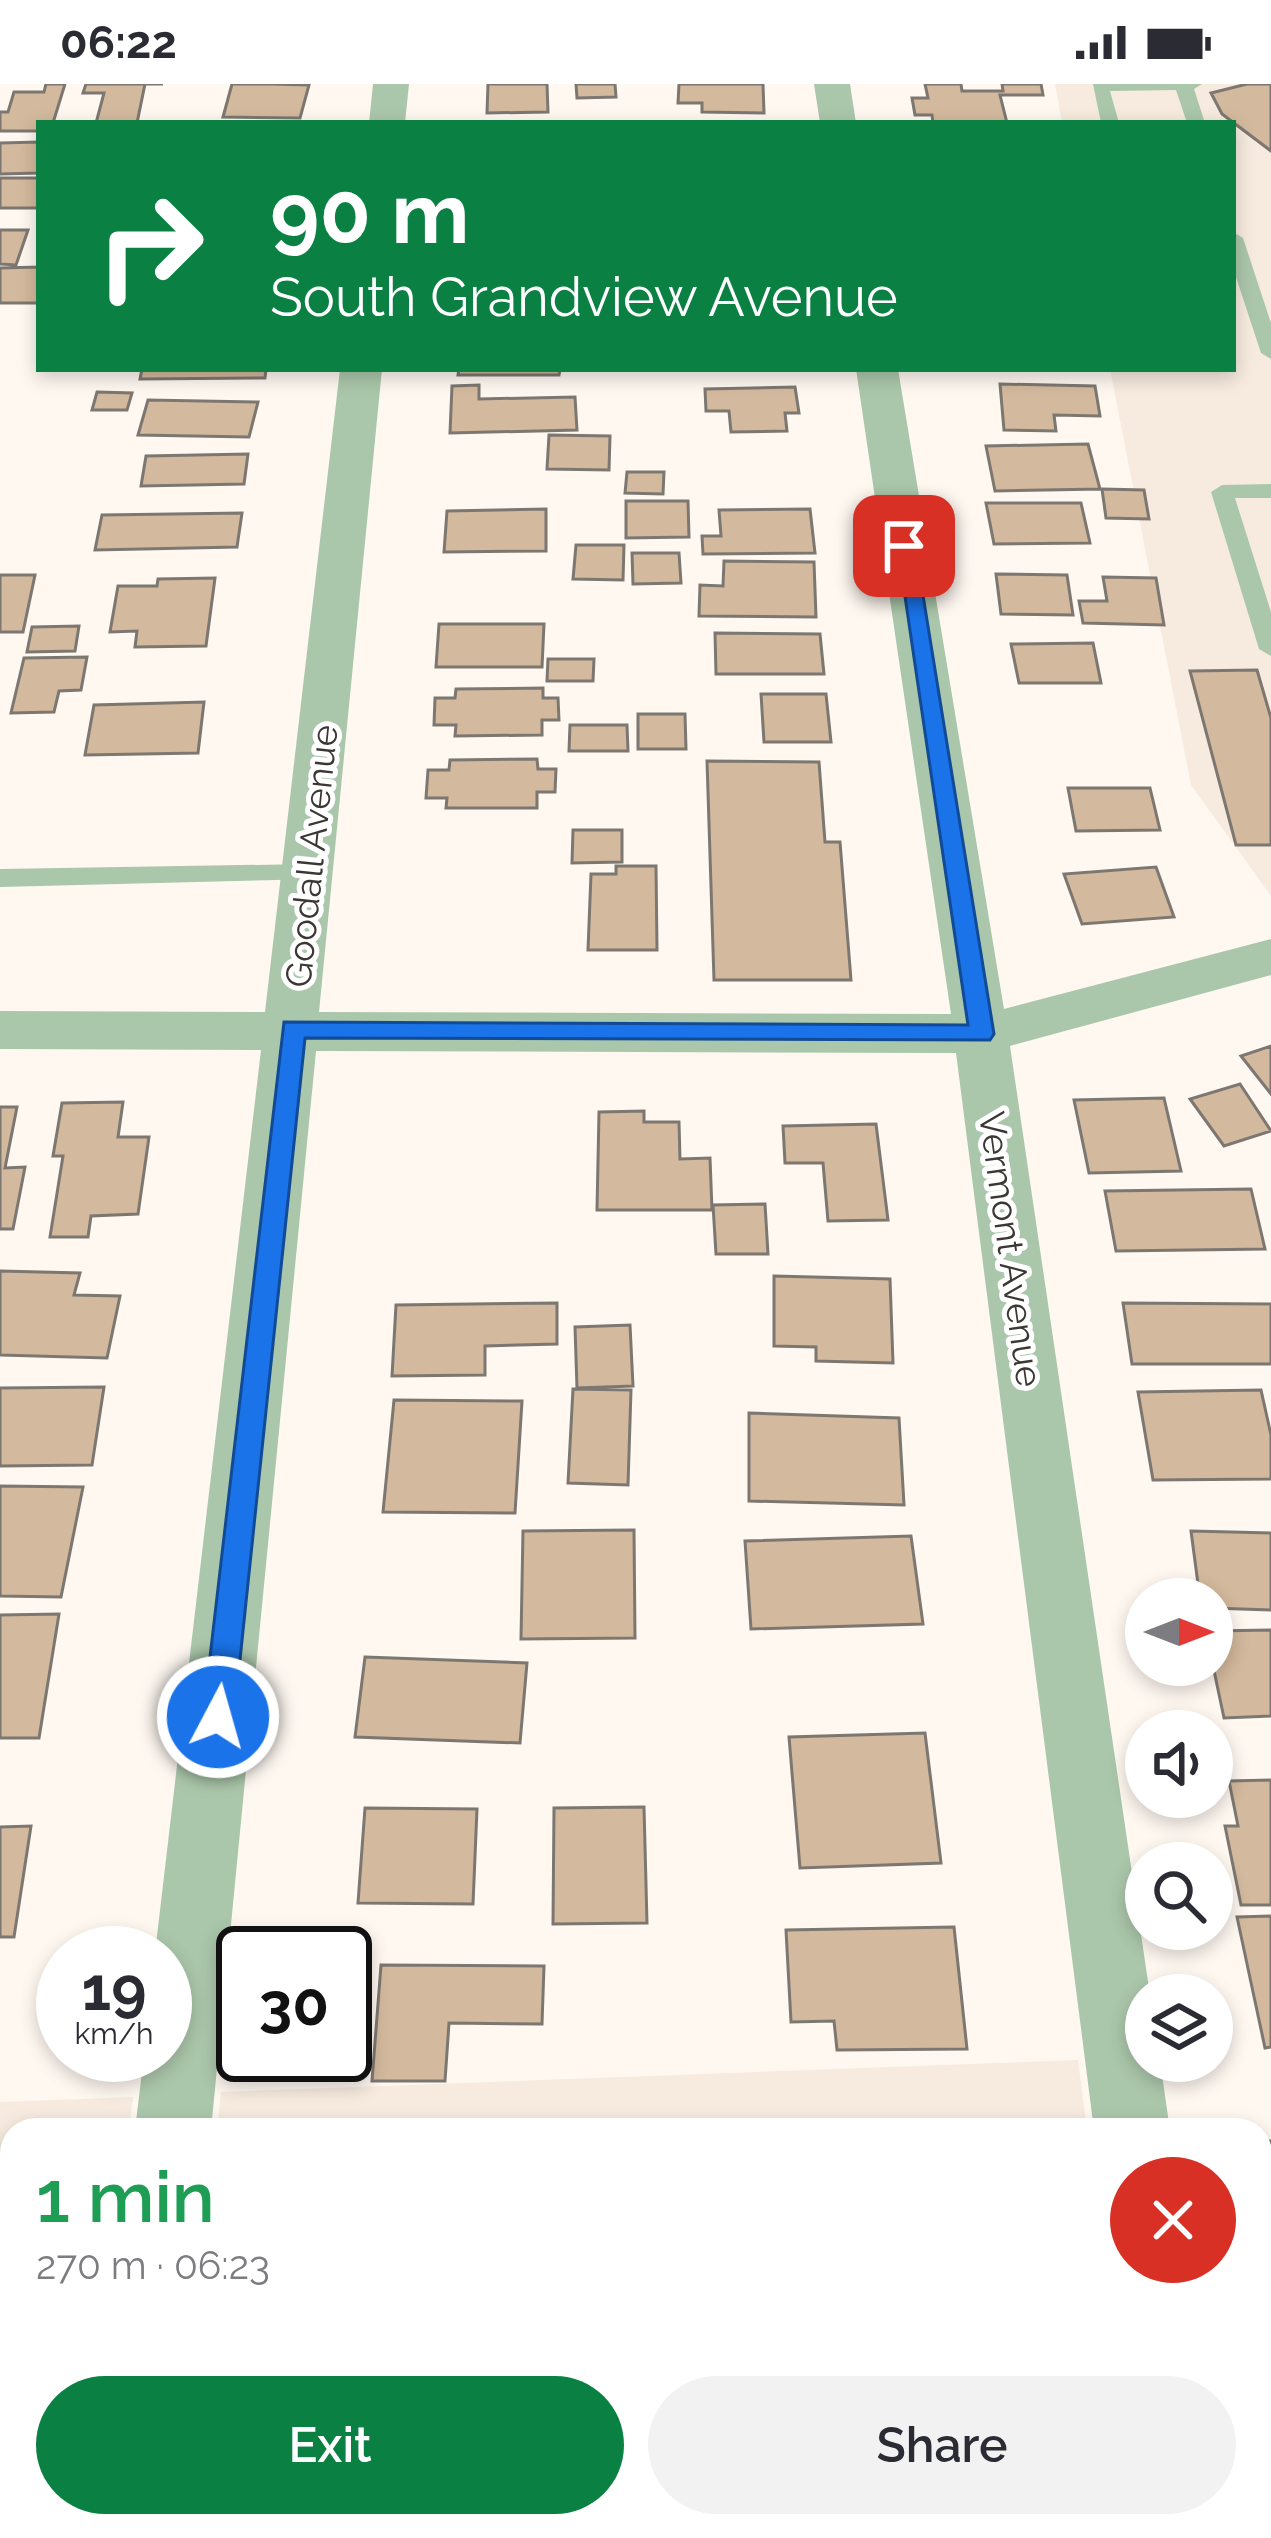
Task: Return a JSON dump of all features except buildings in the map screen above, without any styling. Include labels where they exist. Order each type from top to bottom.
[{"type":"street","points":[[387,120],[391,84]]},
{"type":"street","points":[[832,84],[838,120]]},
{"type":"street","name":"Goodall Avenue","points":[[174,2118],[361,372]]},
{"type":"street","name":"Vermont Avenue","points":[[877,372],[981,1034],[1130,2118]]},
{"type":"street","points":[[0,1030],[981,1034],[1271,957]]},
{"type":"lane","points":[[1109,120],[1100,86],[1188,85],[1195,120]]},
{"type":"lane","points":[[1236,245],[1264,307],[1271,353]]},
{"type":"lane","points":[[1271,491],[1222,491],[1271,650]]},
{"type":"lane","points":[[0,878],[309,873]]},
{"type":"shaded area","points":[[1055,84],[1271,84],[1271,896],[1191,785],[1111,372],[1236,372],[1236,120],[1061,120]]},
{"type":"shaded area","points":[[1078,2060],[1085,2118],[218,2118],[221,2092]]},
{"type":"shaded area","points":[[133,2097],[130,2118],[0,2118],[0,2102]]},
{"type":"route","points":[[218,1717],[293,1029],[981,1034],[904,546]]}]
